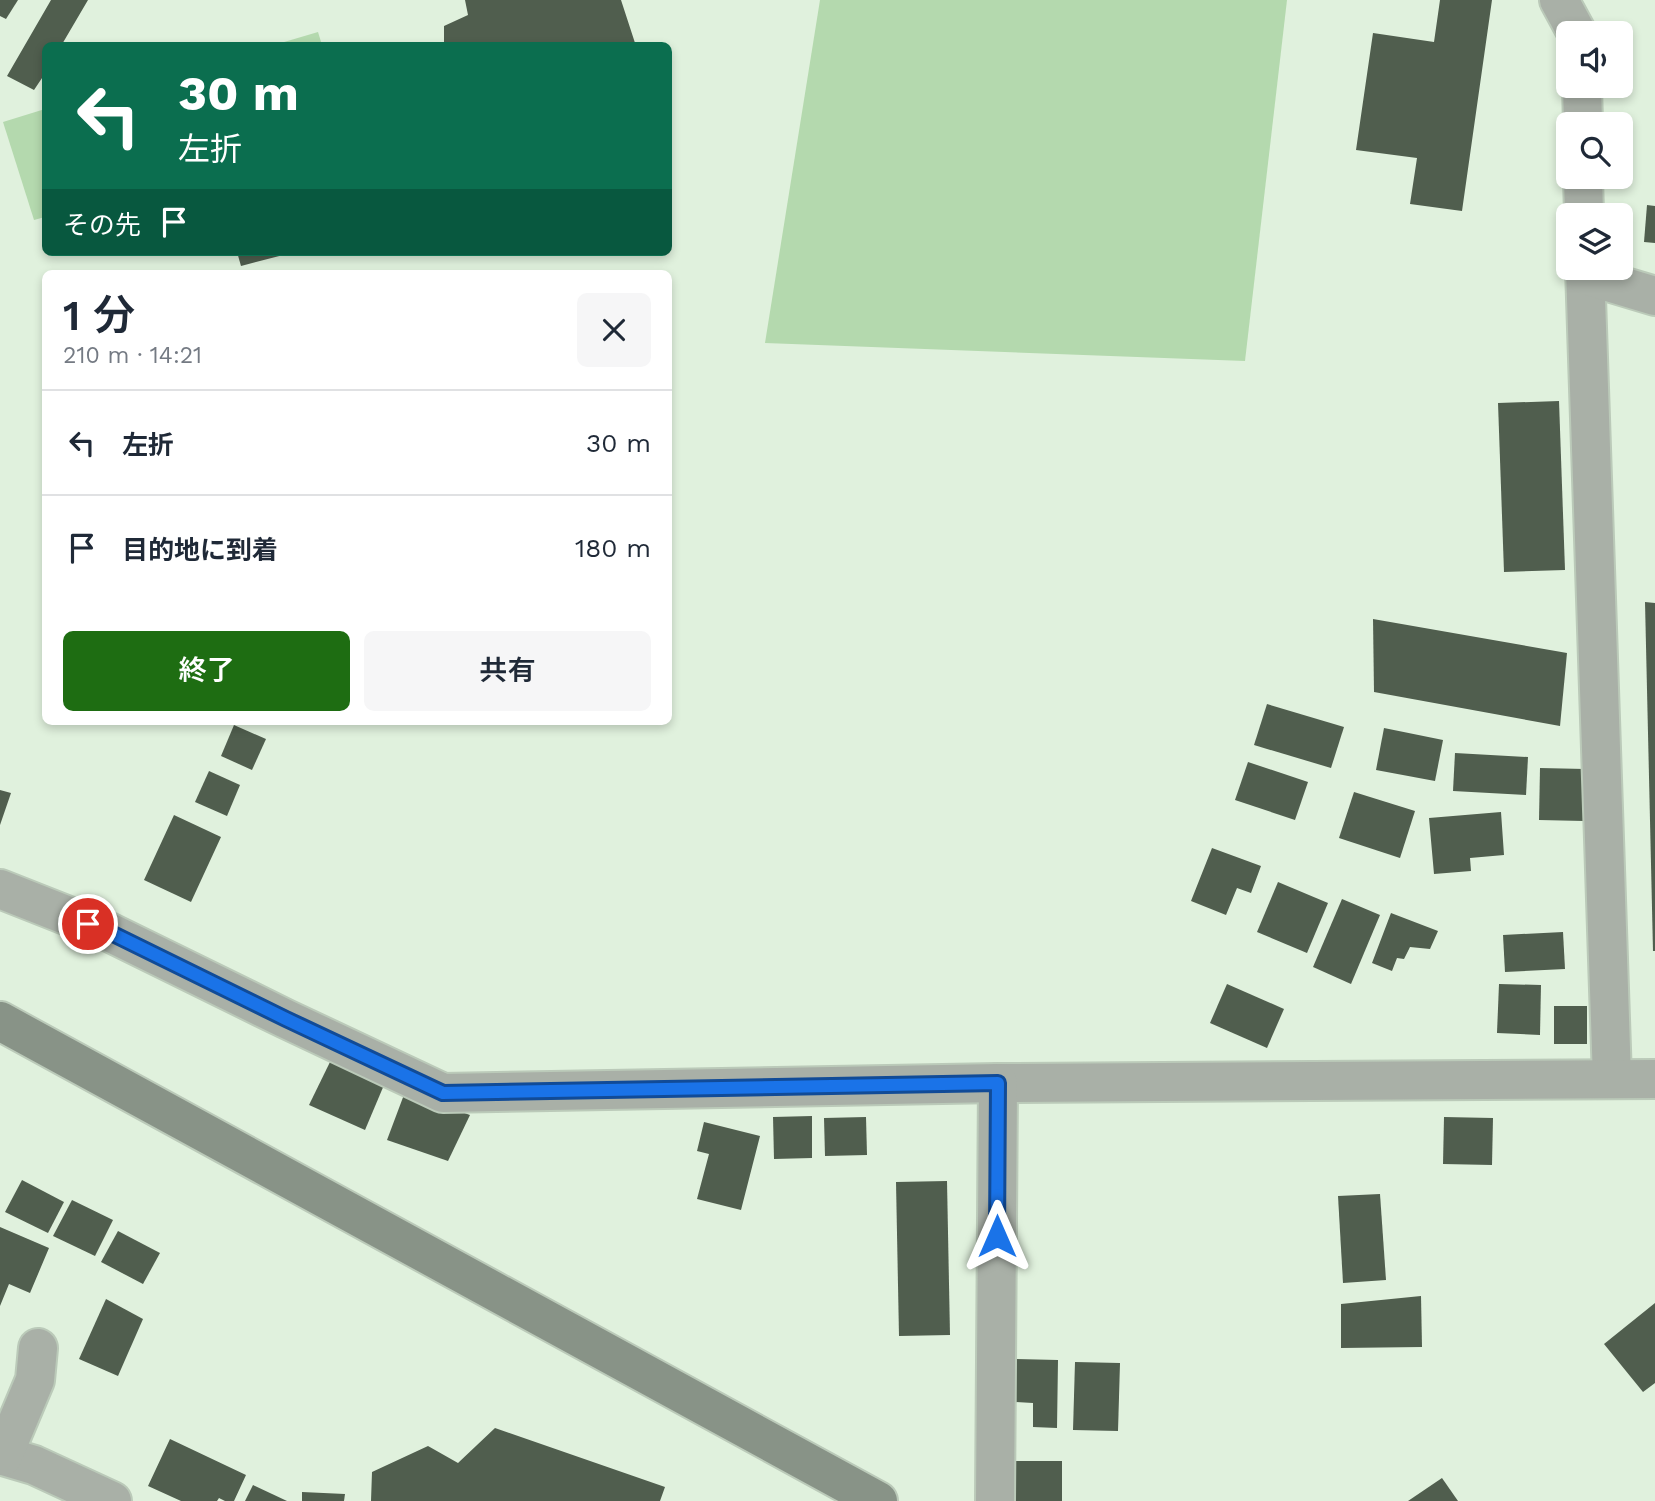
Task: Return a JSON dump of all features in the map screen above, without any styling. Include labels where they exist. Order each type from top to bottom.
[{"type":"street","points":[[1559,0],[1570,21]]},
{"type":"street","points":[[1585,280],[1612,1079]]},
{"type":"street","points":[[1608,280],[1655,296]]},
{"type":"street","points":[[0,889],[109,932],[443,1093],[998,1083],[1655,1079]]},
{"type":"street","points":[[0,1021],[878,1501]]},
{"type":"street","points":[[995,1501],[998,1083]]},
{"type":"street","points":[[38,1348],[35,1380],[2,1455],[34,1465],[112,1501]]},
{"type":"green space","points":[[820,0],[1287,0],[1245,361],[765,343]]},
{"type":"green space","points":[[318,32],[321,42],[284,42]]},
{"type":"green space","points":[[42,110],[42,218],[34,220],[3,122]]},
{"type":"building","points":[[0,0],[18,0],[6,19],[0,16]]},
{"type":"building","points":[[51,0],[88,0],[63,42],[42,42],[42,78],[34,90],[7,76]]},
{"type":"building","points":[[465,0],[621,0],[635,42],[444,42],[444,26],[468,15]]},
{"type":"building","points":[[1440,0],[1492,0],[1462,211],[1410,204],[1417,158],[1356,150],[1373,33],[1434,42]]},
{"type":"building","points":[[1647,205],[1655,206],[1655,243],[1644,242]]},
{"type":"building","points":[[238,256],[279,256],[241,266]]},
{"type":"building","points":[[1559,401],[1565,570],[1504,572],[1498,403]]},
{"type":"building","points":[[1645,602],[1655,603],[1655,951],[1653,951]]},
{"type":"building","points":[[1373,619],[1567,653],[1560,726],[1374,692]]},
{"type":"building","points":[[1267,704],[1344,727],[1331,768],[1254,745]]},
{"type":"building","points":[[234,725],[266,739],[252,770],[221,756]]},
{"type":"building","points":[[1384,728],[1443,740],[1435,781],[1376,770]]},
{"type":"building","points":[[1455,753],[1528,757],[1526,795],[1453,791]]},
{"type":"building","points":[[1248,762],[1308,782],[1295,820],[1235,800]]},
{"type":"building","points":[[1540,768],[1585,769],[1584,821],[1539,820]]},
{"type":"building","points":[[209,771],[240,785],[227,816],[195,802]]},
{"type":"building","points":[[0,790],[11,793],[0,825]]},
{"type":"building","points":[[1354,792],[1415,811],[1400,858],[1339,838]]},
{"type":"building","points":[[1501,812],[1504,855],[1470,858],[1471,871],[1434,874],[1429,818]]},
{"type":"building","points":[[174,815],[221,837],[191,902],[144,880]]},
{"type":"building","points":[[1212,848],[1261,866],[1251,893],[1237,888],[1226,915],[1191,901]]},
{"type":"building","points":[[1278,882],[1328,903],[1307,953],[1257,932]]},
{"type":"building","points":[[1342,899],[1380,915],[1351,984],[1313,967]]},
{"type":"building","points":[[1391,913],[1438,931],[1430,949],[1410,947],[1404,959],[1397,958],[1392,971],[1372,963]]},
{"type":"building","points":[[1563,932],[1565,969],[1505,972],[1503,935]]},
{"type":"building","points":[[1227,984],[1284,1009],[1267,1048],[1210,1023]]},
{"type":"building","points":[[1499,984],[1541,985],[1540,1035],[1497,1033]]},
{"type":"building","points":[[1554,1006],[1587,1006],[1587,1044],[1554,1044]]},
{"type":"building","points":[[330,1062],[384,1085],[365,1130],[309,1105]]},
{"type":"building","points":[[405,1092],[470,1115],[448,1161],[387,1140]]},
{"type":"building","points":[[812,1116],[812,1158],[774,1159],[773,1117]]},
{"type":"building","points":[[866,1117],[867,1155],[825,1156],[824,1118]]},
{"type":"building","points":[[1444,1117],[1493,1118],[1492,1165],[1443,1164]]},
{"type":"building","points":[[704,1122],[760,1136],[741,1210],[697,1199],[709,1154],[697,1151]]},
{"type":"building","points":[[22,1180],[64,1202],[48,1233],[5,1212]]},
{"type":"building","points":[[947,1181],[950,1335],[899,1336],[896,1182]]},
{"type":"building","points":[[1380,1194],[1386,1280],[1343,1283],[1338,1196]]},
{"type":"building","points":[[72,1200],[113,1220],[95,1256],[53,1236]]},
{"type":"building","points":[[0,1227],[49,1248],[30,1293],[9,1284],[0,1306]]},
{"type":"building","points":[[118,1231],[160,1253],[143,1284],[101,1262]]},
{"type":"building","points":[[1421,1296],[1422,1347],[1341,1348],[1341,1304]]},
{"type":"building","points":[[106,1299],[143,1319],[118,1376],[79,1359]]},
{"type":"building","points":[[1655,1303],[1655,1383],[1643,1392],[1604,1344]]},
{"type":"building","points":[[1014,1359],[1058,1360],[1057,1428],[1033,1427],[1033,1403],[1014,1402]]},
{"type":"building","points":[[1075,1362],[1120,1363],[1118,1431],[1073,1430]]},
{"type":"building","points":[[495,1428],[665,1487],[660,1501],[371,1501],[372,1472],[428,1446],[458,1463]]},
{"type":"building","points":[[170,1439],[246,1475],[234,1501],[219,1498],[217,1501],[181,1501],[148,1486]]},
{"type":"building","points":[[1016,1461],[1062,1461],[1062,1501],[1016,1501]]},
{"type":"building","points":[[1442,1478],[1458,1501],[1408,1501]]},
{"type":"building","points":[[253,1485],[287,1501],[245,1501]]},
{"type":"building","points":[[302,1492],[345,1494],[344,1501],[302,1501]]},
{"type":"route","points":[[88,924],[443,1093],[998,1083],[997,1236]]}]
